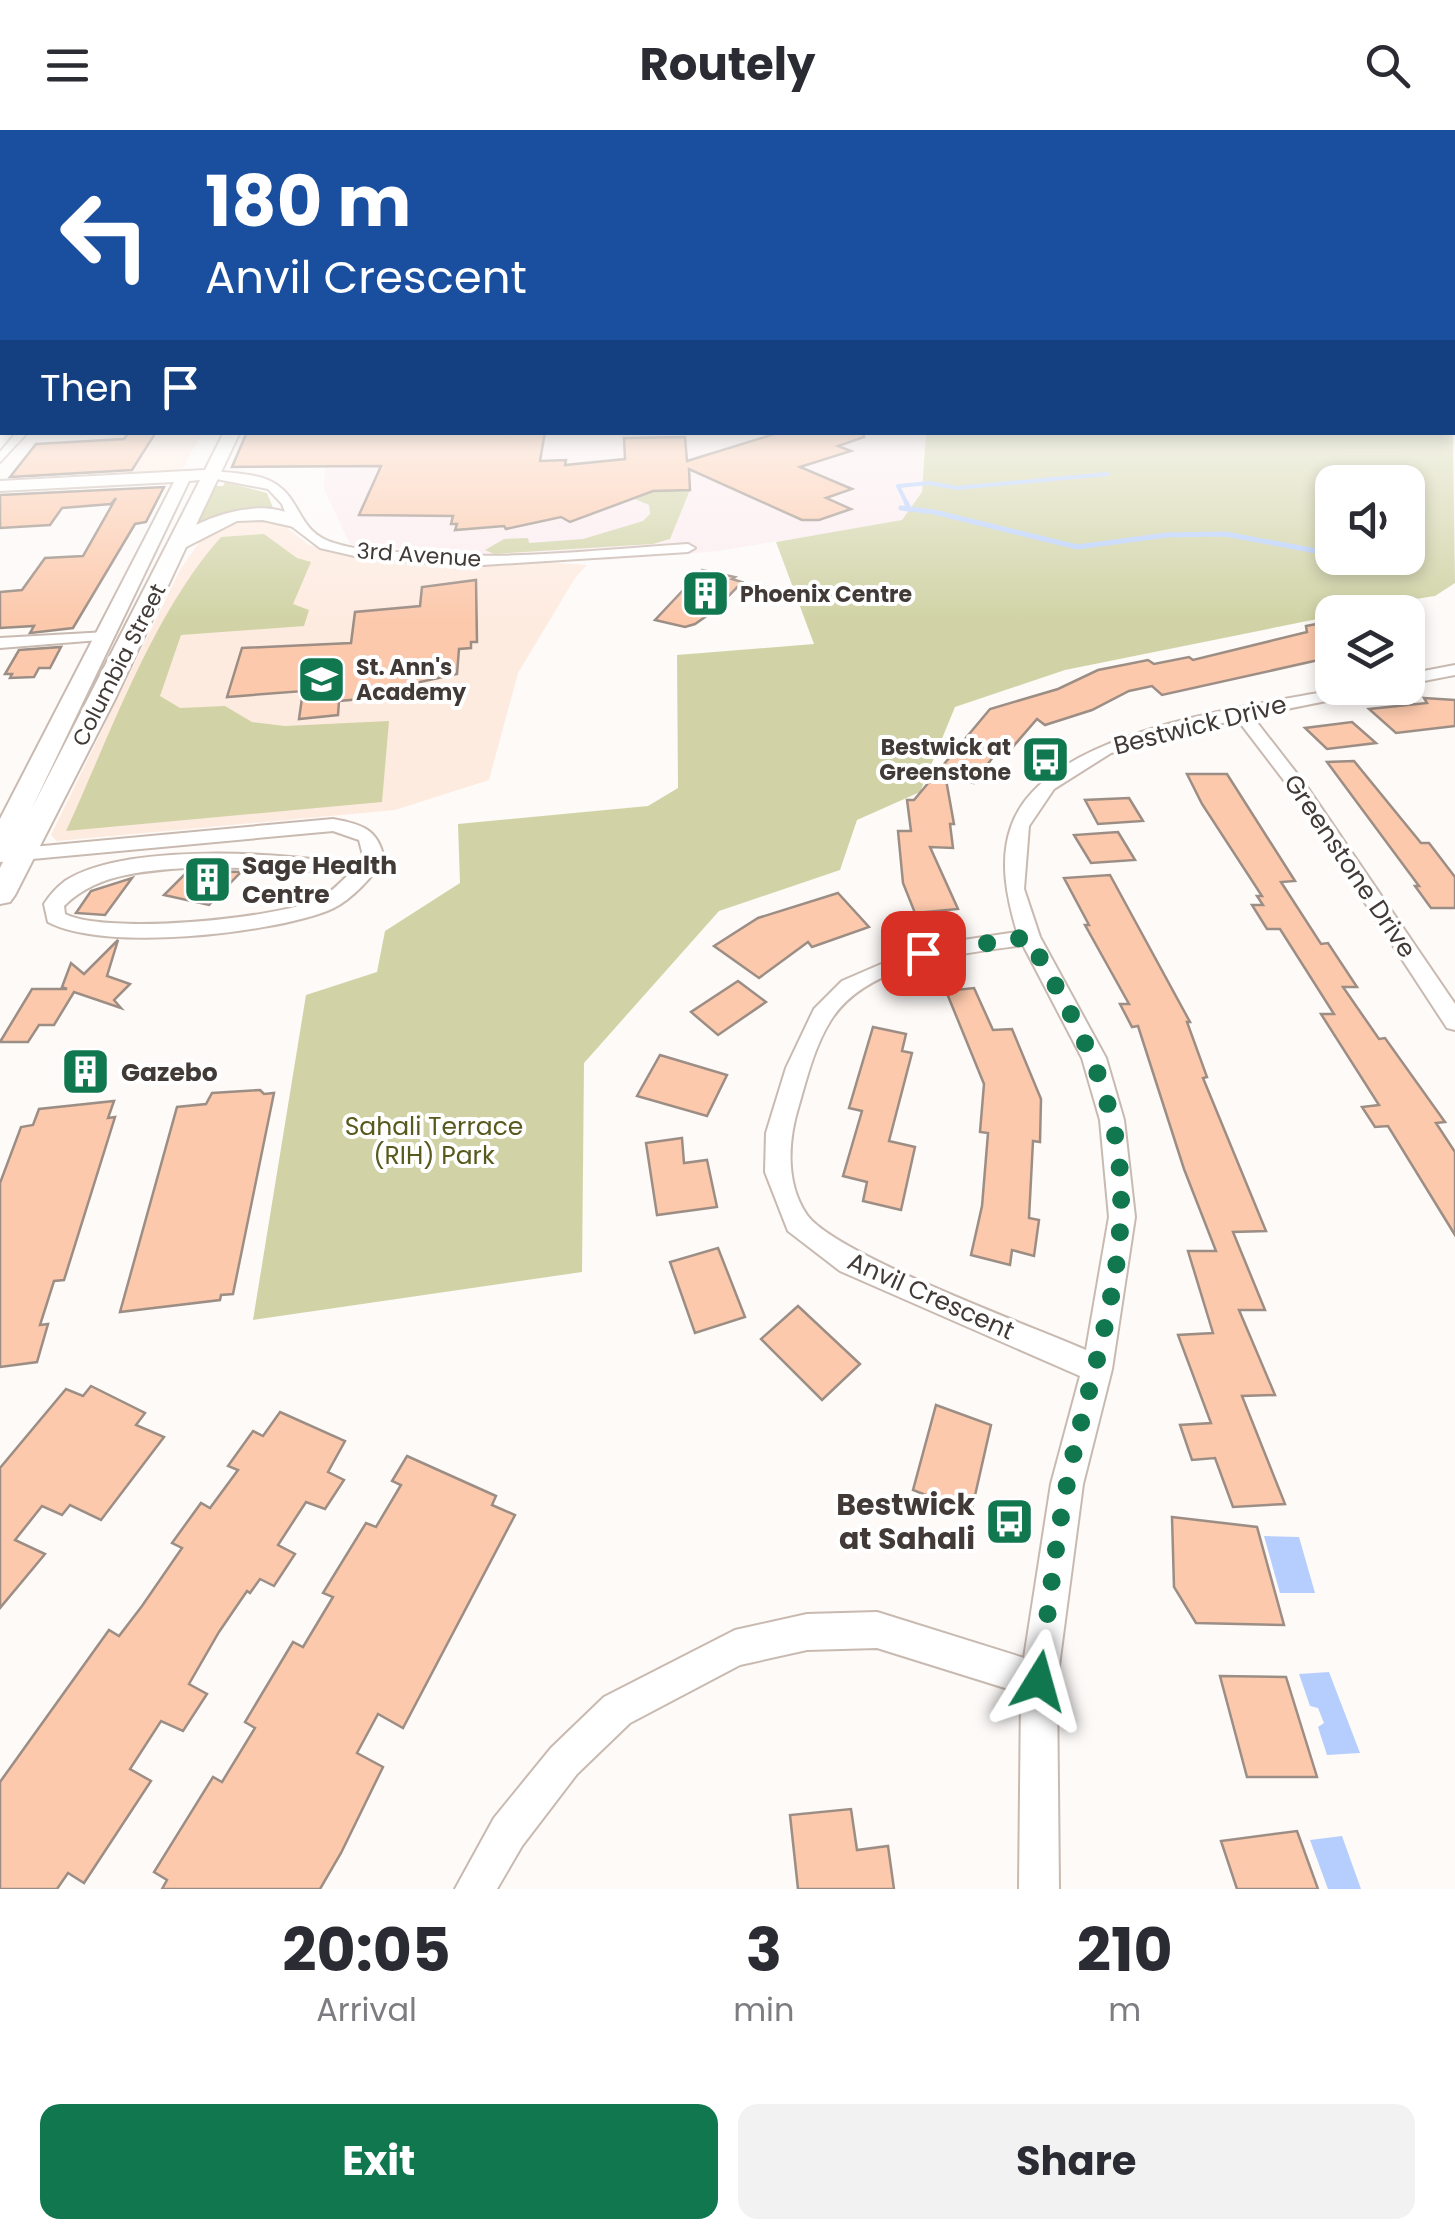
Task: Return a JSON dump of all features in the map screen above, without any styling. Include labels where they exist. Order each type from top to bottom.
[{"type":"main road","name":"Columbia Street","points":[[0,896],[7,851],[196,457]]},
{"type":"main road","name":"Columbia Street","points":[[7,851],[104,697],[219,457]]},
{"type":"main road","name":"3rd Avenue","points":[[0,486],[210,476]]},
{"type":"main road","points":[[178,543],[216,521],[247,512],[272,513],[294,522]]},
{"type":"street","name":"3rd Avenue","points":[[210,476],[245,478],[272,486],[288,503],[294,522],[325,545],[359,553],[468,562],[688,548]]},
{"type":"street","points":[[0,644],[107,636]]},
{"type":"street","points":[[1425,676],[1455,670]]},
{"type":"street","name":"Bestwick Drive","points":[[1039,1889],[1039,1681],[1067,1484],[1097,1369],[1122,1217],[1112,1120],[1094,1058],[1028,937],[1014,889],[1014,854],[1020,826],[1047,786],[1104,748],[1241,712],[1315,698]]},
{"type":"street","name":"Greenstone Drive","points":[[1241,712],[1300,788],[1455,1022]]},
{"type":"street","points":[[7,851],[332,825],[363,830],[372,839],[374,860],[361,874],[335,899],[321,906],[194,926],[96,932],[67,927],[53,913],[59,892],[68,884],[108,872],[209,860],[287,862],[361,874]]},
{"type":"street","name":"Anvil Crescent","points":[[1028,937],[923,953],[850,986],[822,1015],[798,1068],[778,1133],[778,1172],[797,1223],[850,1262],[1097,1369]]},
{"type":"street","points":[[475,1889],[519,1818],[564,1761],[617,1710],[734,1648],[807,1632],[876,1630],[1039,1681]]},
{"type":"shaded area","points":[[94,457],[189,457],[181,472],[78,478]]},
{"type":"shaded area","points":[[331,457],[924,457],[922,492],[902,521],[718,551],[609,560],[474,556],[350,544],[324,489],[325,464]]},
{"type":"shaded area","name":"St. Ann's Academy","points":[[252,515],[279,521],[309,545],[359,558],[436,566],[547,562],[587,565],[575,578],[518,673],[489,780],[395,810],[57,841],[51,835],[180,570],[210,527]]},
{"type":"green space","name":"Sahali Terrace (RIH) Park","points":[[924,457],[1453,457],[1455,583],[1425,598],[1315,595],[1315,619],[1065,670],[955,707],[920,792],[857,820],[840,870],[719,911],[584,1063],[582,1272],[253,1320],[306,995],[377,972],[385,931],[460,883],[458,824],[648,806],[678,788],[677,655],[814,644],[776,542],[902,520],[922,492]]},
{"type":"green space","points":[[225,482],[267,493],[274,510],[258,509],[196,525],[214,486],[223,486]]},
{"type":"green space","points":[[690,490],[670,539],[653,544],[494,554],[485,550],[504,539],[528,538],[529,543],[583,539],[643,521],[650,514],[649,505],[618,492]]},
{"type":"green space","points":[[264,534],[297,558],[311,562],[293,604],[309,610],[304,626],[181,635],[160,696],[180,708],[225,706],[252,722],[285,726],[389,721],[382,802],[66,831],[153,639],[196,568],[221,537]]},
{"type":"water","points":[[1264,1536],[1299,1537],[1315,1593],[1280,1593]]},
{"type":"water","points":[[1329,1672],[1360,1753],[1327,1755],[1318,1727],[1324,1723],[1318,1708],[1310,1706],[1299,1674]]},
{"type":"water","points":[[1342,1836],[1361,1889],[1328,1889],[1310,1840]]},
{"type":"building","points":[[26,457],[140,457],[132,470],[10,477]]},
{"type":"building","points":[[236,457],[541,457],[540,461],[566,460],[565,465],[625,457],[687,457],[687,461],[700,457],[832,457],[800,467],[852,489],[826,498],[851,509],[819,520],[802,520],[689,469],[690,490],[653,491],[570,522],[561,517],[506,529],[504,526],[455,530],[457,524],[451,524],[453,516],[359,515],[381,466],[232,467]]},
{"type":"building","points":[[164,487],[146,522],[135,524],[73,628],[30,633],[34,626],[0,628],[0,592],[22,590],[45,558],[83,556],[116,498],[111,504],[62,508],[50,525],[0,528],[0,495]]},
{"type":"building","name":"Phoenix Centre","points":[[702,570],[742,582],[695,624],[685,627],[655,620]]},
{"type":"building","points":[[476,580],[477,642],[471,642],[471,648],[459,649],[457,674],[420,682],[419,694],[339,701],[338,715],[299,719],[303,691],[227,697],[242,648],[351,643],[355,612],[420,606],[422,587]]},
{"type":"building","points":[[1315,624],[1315,661],[1162,695],[1152,686],[1129,691],[1092,710],[1045,725],[1037,719],[1011,749],[1001,746],[974,783],[945,774],[954,824],[950,824],[953,848],[930,847],[958,909],[915,913],[903,883],[898,831],[911,831],[907,800],[914,800],[990,709],[1058,689],[1098,670],[1148,660],[1154,664],[1189,657],[1193,660],[1307,632],[1306,626]]},
{"type":"building","points":[[61,647],[50,668],[39,668],[34,677],[10,678],[12,674],[5,674],[19,650]]},
{"type":"building","points":[[1425,698],[1455,700],[1455,726],[1396,733],[1369,709],[1425,705]]},
{"type":"building","points":[[1352,722],[1376,743],[1327,749],[1305,728]]},
{"type":"building","points":[[1354,761],[1421,843],[1429,843],[1455,877],[1455,908],[1431,908],[1327,762]]},
{"type":"building","points":[[1187,774],[1227,774],[1295,881],[1281,882],[1321,944],[1328,943],[1357,987],[1343,987],[1445,1122],[1436,1123],[1455,1152],[1455,1235],[1388,1126],[1375,1127],[1362,1107],[1379,1105],[1321,1014],[1334,1014],[1280,929],[1267,929],[1252,905],[1263,905],[1257,896],[1262,896]]},
{"type":"building","points":[[1129,798],[1143,821],[1098,824],[1085,800]]},
{"type":"building","points":[[1118,832],[1135,860],[1091,863],[1074,835]]},
{"type":"building","name":"Sage Health Centre","points":[[188,871],[241,872],[209,905],[164,895]]},
{"type":"building","points":[[1110,875],[1190,1022],[1207,1077],[1203,1078],[1266,1231],[1233,1232],[1265,1310],[1239,1310],[1275,1395],[1242,1396],[1285,1504],[1233,1507],[1215,1458],[1192,1460],[1180,1425],[1211,1423],[1178,1335],[1213,1333],[1188,1251],[1216,1251],[1184,1169],[1138,1026],[1132,1027],[1120,1004],[1129,1004],[1064,878]]},
{"type":"building","points":[[132,878],[105,915],[76,913],[91,891]]},
{"type":"building","points":[[838,893],[869,927],[812,947],[808,942],[759,978],[714,946],[758,918]]},
{"type":"building","points":[[118,940],[107,976],[130,984],[114,1000],[121,1008],[74,992],[54,1025],[39,1025],[28,1042],[0,1042],[32,989],[67,989],[62,987],[71,963],[84,974]]},
{"type":"building","points":[[738,981],[766,1002],[718,1035],[691,1012]]},
{"type":"building","points":[[974,988],[993,1030],[1012,1029],[1041,1099],[1040,1142],[1033,1141],[1029,1218],[1039,1220],[1034,1256],[1012,1250],[1010,1265],[971,1255],[982,1206],[988,1133],[980,1132],[984,1084],[946,991]]},
{"type":"building","points":[[873,1027],[906,1034],[902,1051],[912,1053],[889,1141],[915,1147],[901,1210],[863,1201],[867,1182],[843,1176],[862,1111],[849,1108]]},
{"type":"building","points":[[660,1055],[727,1075],[707,1116],[637,1096]]},
{"type":"building","points":[[260,1090],[264,1094],[274,1093],[233,1294],[221,1295],[220,1300],[120,1312],[177,1107],[206,1104],[212,1093]]},
{"type":"building","points":[[114,1101],[108,1118],[115,1117],[64,1280],[54,1281],[40,1325],[48,1324],[37,1362],[0,1367],[0,1183],[21,1127],[33,1125],[39,1109]]},
{"type":"building","points":[[682,1138],[684,1163],[707,1160],[717,1207],[657,1215],[646,1143]]},
{"type":"building","points":[[718,1248],[745,1317],[695,1333],[670,1262]]},
{"type":"building","points":[[798,1306],[860,1364],[822,1400],[761,1339]]},
{"type":"building","points":[[91,1386],[145,1413],[136,1425],[164,1437],[101,1520],[70,1505],[62,1515],[42,1506],[15,1540],[45,1554],[0,1608],[0,1468],[66,1389],[83,1396]]},
{"type":"building","points":[[936,1405],[991,1425],[971,1513],[913,1490]]},
{"type":"building","points":[[280,1412],[345,1441],[328,1472],[344,1480],[325,1509],[306,1502],[278,1545],[295,1554],[274,1586],[260,1579],[219,1632],[189,1684],[207,1694],[183,1731],[161,1721],[130,1769],[151,1781],[84,1883],[68,1873],[57,1889],[0,1889],[0,1782],[109,1630],[119,1636],[142,1606],[182,1548],[172,1543],[201,1503],[210,1508],[238,1470],[228,1466],[253,1431],[263,1436]]},
{"type":"building","points":[[407,1456],[496,1496],[492,1505],[515,1515],[403,1728],[378,1714],[357,1753],[383,1767],[341,1853],[320,1889],[162,1889],[167,1880],[154,1872],[213,1777],[222,1782],[255,1728],[245,1722],[293,1642],[303,1647],[333,1597],[323,1593],[366,1523],[376,1527],[401,1485],[392,1481]]},
{"type":"building","points":[[1172,1517],[1257,1527],[1284,1625],[1196,1623],[1174,1587]]},
{"type":"building","points":[[1220,1676],[1286,1677],[1317,1777],[1247,1777]]},
{"type":"building","points":[[851,1809],[857,1850],[888,1846],[894,1889],[798,1889],[790,1815]]},
{"type":"building","points":[[1297,1831],[1318,1889],[1237,1889],[1221,1841]]},
{"type":"waterway","points":[[906,502],[898,486],[929,483],[957,488],[1108,474]]},
{"type":"waterway","points":[[906,502],[909,509]]},
{"type":"waterway","points":[[901,508],[909,509]]},
{"type":"waterway","points":[[909,509],[1077,547],[1167,535],[1225,534],[1315,551]]},
{"type":"place","name":"Phoenix Centre","points":[[705,594]]},
{"type":"place","name":"St. Ann's Academy","points":[[321,680]]},
{"type":"place","name":"Bestwick at Greenstone","points":[[1046,760]]},
{"type":"place","name":"Sage Health Centre","points":[[207,879]]},
{"type":"place","name":"Gazebo","points":[[86,1072]]},
{"type":"place","name":"Bestwick at Sahali","points":[[1010,1521]]},
{"type":"route","points":[[923,953],[1028,937],[1094,1058],[1112,1120],[1122,1217],[1117,1262],[1097,1369],[1067,1484],[1039,1681]]}]
